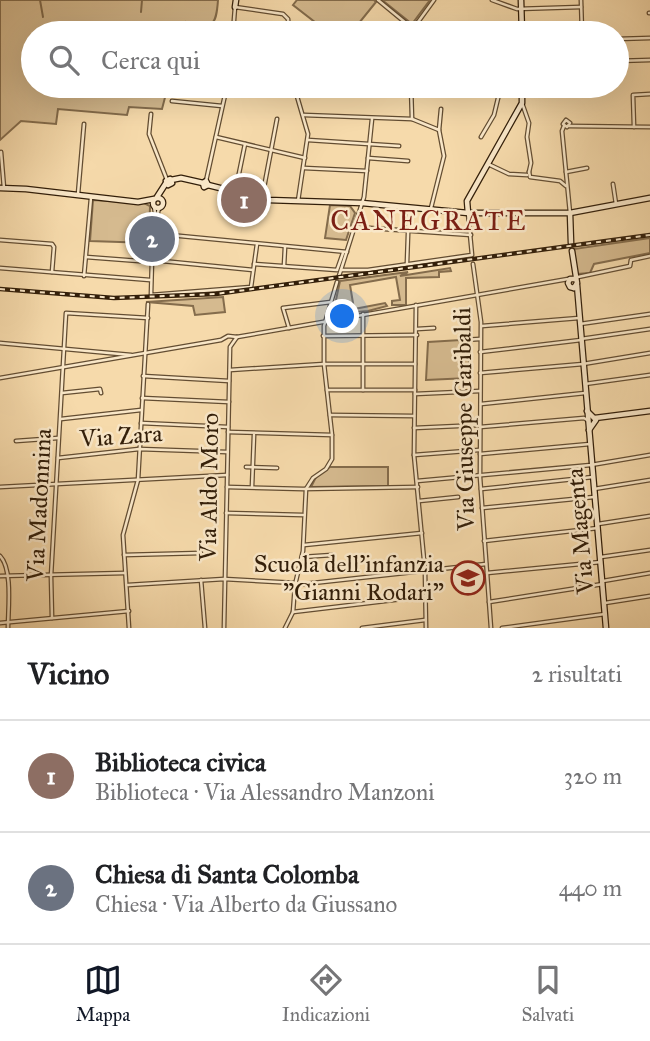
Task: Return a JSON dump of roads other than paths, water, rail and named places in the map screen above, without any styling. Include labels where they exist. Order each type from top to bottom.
[{"type":"street","points":[[234,21],[236,0]]},
{"type":"street","points":[[378,0],[404,21]]},
{"type":"street","points":[[418,21],[434,0]]},
{"type":"street","points":[[492,0],[517,9],[581,7]]},
{"type":"street","points":[[521,0],[522,21]]},
{"type":"street","points":[[581,0],[582,21]]},
{"type":"street","points":[[235,7],[283,14],[288,21]]},
{"type":"street","points":[[629,39],[650,38]]},
{"type":"street","points":[[629,61],[650,60]]},
{"type":"street","points":[[634,127],[633,95],[650,94]]},
{"type":"street","points":[[206,181],[224,98]]},
{"type":"street","points":[[296,98],[307,125],[308,140],[298,201]]},
{"type":"street","points":[[411,98],[412,119]]},
{"type":"street","points":[[481,137],[494,115],[498,98]]},
{"type":"street","points":[[522,98],[529,122],[527,137],[530,177],[560,181],[565,179],[566,173]]},
{"type":"street","points":[[173,101],[222,106]]},
{"type":"street","points":[[341,270],[368,270],[472,255],[467,201],[522,105]]},
{"type":"street","points":[[431,208],[444,156],[439,130],[441,109]]},
{"type":"street","points":[[151,114],[149,134],[168,183]]},
{"type":"street","points":[[303,115],[412,119],[439,130]]},
{"type":"street","points":[[262,199],[277,119]]},
{"type":"street","points":[[254,264],[337,270],[362,204],[372,119]]},
{"type":"street","points":[[78,196],[84,124]]},
{"type":"street","points":[[571,243],[562,131],[566,126],[650,127]]},
{"type":"street","points":[[216,137],[305,158]]},
{"type":"street","points":[[308,140],[399,146]]},
{"type":"street","points":[[235,192],[245,144]]},
{"type":"street","points":[[1,152],[2,188],[92,198],[143,201],[157,199]]},
{"type":"street","points":[[368,158],[408,161]]},
{"type":"street","points":[[487,163],[518,176],[529,172]]},
{"type":"street","points":[[304,168],[367,172]]},
{"type":"street","points":[[566,173],[587,168]]},
{"type":"street","points":[[168,183],[206,181],[262,199],[431,208],[468,213],[570,213],[650,198]]},
{"type":"street","points":[[560,181],[568,189]]},
{"type":"street","points":[[168,183],[157,199],[156,207],[159,228],[166,234],[345,252]]},
{"type":"street","points":[[613,184],[616,204]]},
{"type":"street","points":[[84,276],[92,198]]},
{"type":"street","points":[[143,201],[156,207],[162,205],[157,199]]},
{"type":"street","points":[[407,264],[409,207]]},
{"type":"street","points":[[354,228],[471,235]]},
{"type":"street","points":[[156,236],[151,295],[251,287],[257,244]]},
{"type":"street","points":[[0,240],[52,244],[52,273]]},
{"type":"street","points":[[284,266],[285,247]]},
{"type":"street","points":[[572,251],[587,411],[592,420]]},
{"type":"street","points":[[339,276],[345,252]]},
{"type":"street","points":[[0,378],[230,341],[287,327],[479,294],[556,281],[573,281],[579,276],[629,266],[631,260],[650,256]]},
{"type":"street","points":[[86,257],[253,270]]},
{"type":"street","name":"Via Giuseppe Garibaldi","points":[[473,264],[479,294],[481,326],[479,474],[491,628]]},
{"type":"street","points":[[0,268],[151,280]]},
{"type":"street","points":[[556,281],[573,281]]},
{"type":"street","points":[[285,628],[293,612],[302,557],[306,489],[332,459],[323,336],[337,282]]},
{"type":"street","points":[[287,327],[283,308],[331,302]]},
{"type":"street","points":[[129,628],[123,535],[138,480],[148,304]]},
{"type":"street","points":[[416,305],[414,428],[427,596],[426,628]]},
{"type":"street","name":"Via Madonnina","points":[[52,618],[51,576],[66,313],[148,318]]},
{"type":"street","points":[[363,314],[363,390]]},
{"type":"street","points":[[580,324],[650,314]]},
{"type":"street","points":[[481,326],[579,318]]},
{"type":"street","points":[[417,330],[434,328]]},
{"type":"street","points":[[481,352],[581,341],[650,329]]},
{"type":"street","points":[[323,336],[417,335]]},
{"type":"street","points":[[226,337],[230,341]]},
{"type":"street","points":[[463,340],[481,339]]},
{"type":"street","name":"Via Aldo Moro","points":[[225,628],[230,341]]},
{"type":"street","points":[[0,343],[145,354]]},
{"type":"street","points":[[480,373],[583,364],[650,353]]},
{"type":"street","points":[[230,370],[324,364],[416,364]]},
{"type":"street","points":[[585,384],[650,375]]},
{"type":"street","points":[[144,376],[229,380]]},
{"type":"street","name":"Via Madonnina","points":[[62,393],[100,389],[101,393]]},
{"type":"street","points":[[327,390],[480,391]]},
{"type":"street","points":[[480,404],[585,394]]},
{"type":"street","points":[[142,398],[229,402]]},
{"type":"street","points":[[61,419],[141,410]]},
{"type":"street","points":[[414,428],[584,418],[592,420],[650,411]]},
{"type":"street","points":[[330,415],[414,416]]},
{"type":"street","name":"Via Magenta","points":[[592,420],[588,431],[606,628]]},
{"type":"street","points":[[141,423],[228,427]]},
{"type":"street","points":[[228,432],[332,435]]},
{"type":"street","points":[[252,488],[254,433]]},
{"type":"street","points":[[16,441],[59,438]]},
{"type":"street","points":[[415,455],[590,444]]},
{"type":"street","name":"Via Zara","points":[[58,458],[139,449],[228,452]]},
{"type":"street","points":[[417,481],[591,465],[650,455]]},
{"type":"street","points":[[246,467],[277,468]]},
{"type":"street","points":[[0,487],[227,475]]},
{"type":"street","points":[[480,489],[593,477]]},
{"type":"street","points":[[594,489],[650,480]]},
{"type":"street","points":[[227,487],[418,487]]},
{"type":"street","points":[[419,501],[458,497]]},
{"type":"street","points":[[482,508],[595,497]]},
{"type":"street","points":[[226,513],[303,515]]},
{"type":"street","points":[[484,541],[650,516]]},
{"type":"street","points":[[303,545],[422,533]]},
{"type":"street","points":[[487,573],[650,550]]},
{"type":"street","points":[[124,555],[201,553]]},
{"type":"street","points":[[302,557],[332,555]]},
{"type":"street","points":[[0,556],[4,559],[8,575],[8,628]]},
{"type":"street","points":[[128,586],[224,579],[296,584],[486,564]]},
{"type":"street","points":[[0,576],[125,573]]},
{"type":"street","points":[[489,602],[650,573]]},
{"type":"street","points":[[201,580],[205,628]]},
{"type":"street","points":[[293,612],[427,596]]},
{"type":"street","points":[[605,603],[650,596]]},
{"type":"street","points":[[0,623],[129,611]]},
{"type":"street","points":[[502,628],[606,614]]},
{"type":"street","points":[[362,628],[427,620]]},
{"type":"waterway","points":[[40,0],[43,17]]},
{"type":"waterway","points":[[141,12],[142,0]]},
{"type":"railway","points":[[0,289],[114,298],[216,294],[650,235]]},
{"type":"place","name":"Biblioteca civica","points":[[244,200]]},
{"type":"place","name":"Chiesa di Santa Colomba","points":[[152,239]]},
{"type":"place","name":"Scuola dell'infanzia \"Gianni Rodari\"","points":[[468,578]]},
{"type":"district","name":"CANEGRATE","points":[[429,220]]}]
